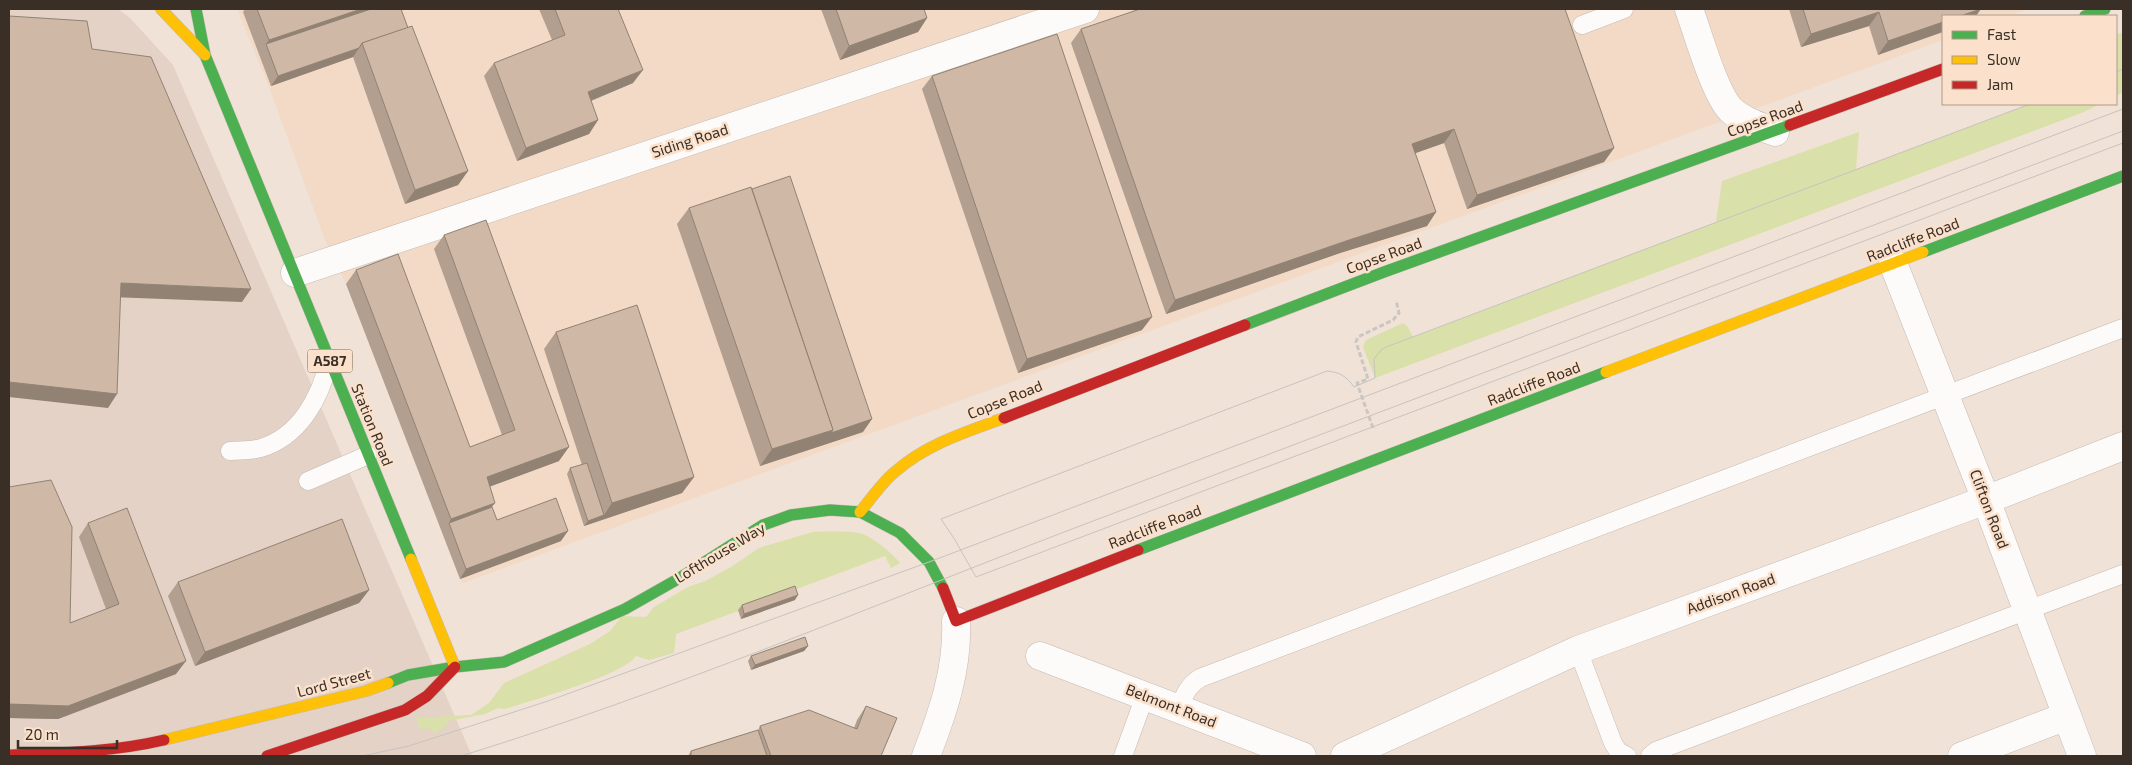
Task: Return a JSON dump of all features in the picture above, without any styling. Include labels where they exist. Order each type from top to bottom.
[{"type":"street","name":"Station Road","points":[[161,9],[205,55]]},
{"type":"street","name":"Station Road","points":[[196,9],[205,55],[455,667]]},
{"type":"street","name":"Siding Road","points":[[295,273],[1085,9]]},
{"type":"street","points":[[1689,9],[1721,96],[1731,110],[1750,123],[1775,132]]},
{"type":"street","points":[[2088,15],[2106,9]]},
{"type":"street","name":"Copse Road","points":[[860,512],[894,472],[916,455],[938,443],[1384,272],[1775,132],[1942,69]]},
{"type":"street","name":"Radcliffe Road","points":[[956,621],[1016,596],[2123,176]]},
{"type":"street","name":"Clifton Road","points":[[1893,263],[1986,500],[2082,756]]},
{"type":"street","name":"Addison Road","points":[[1345,756],[1578,650],[1986,500],[2123,446]]},
{"type":"street","name":"Lofthouse Way","points":[[455,667],[504,662],[625,609],[678,579],[763,525],[791,515],[830,510],[860,512],[900,533],[929,562],[940,580],[956,621],[957,640],[951,680],[938,727],[926,756]]},
{"type":"street","name":"Belmont Road","points":[[1040,656],[1302,756]]},
{"type":"street","points":[[266,756],[405,710],[427,696],[455,667]]},
{"type":"street","name":"Lord Street","points":[[9,754],[77,753],[133,747],[366,691],[408,675],[455,667]]},
{"type":"street","points":[[1962,756],[2067,716]]},
{"type":"lane","points":[[1582,25],[1624,9]]},
{"type":"lane","points":[[1179,709],[1184,694],[1191,684],[1200,678],[2123,328]]},
{"type":"lane","points":[[230,451],[258,449],[272,443],[308,414],[323,386],[330,360]]},
{"type":"lane","points":[[308,481],[368,455]]},
{"type":"lane","points":[[1650,756],[1656,750],[2123,574]]},
{"type":"lane","points":[[1578,650],[1612,743],[1618,751],[1627,756]]},
{"type":"lane","points":[[1123,756],[1146,696]]},
{"type":"path","points":[[1383,458],[1357,383],[1368,378],[1356,342],[1358,337],[1393,320],[1399,313],[1398,303],[1384,272]]},
{"type":"shaded area","points":[[9,9],[118,9],[130,18],[173,65],[472,756],[9,756]]},
{"type":"shaded area","points":[[237,9],[2028,9],[2011,15],[1942,15],[1942,40],[463,583],[346,284],[325,240],[269,87]]},
{"type":"green space","points":[[2123,32],[2123,92],[2117,95],[2117,35]]},
{"type":"green space","points":[[2027,105],[2098,105],[2084,112],[1375,378],[1363,347],[1366,340],[1403,323],[1408,327],[1413,337],[1716,222],[1722,181],[1859,132],[1856,169]]},
{"type":"green space","points":[[813,532],[860,533],[874,540],[900,563],[891,568],[885,556],[676,634],[674,653],[649,660],[636,656],[627,664],[575,687],[505,709],[498,708],[485,714],[448,721],[448,725],[435,733],[428,728],[421,731],[416,718],[471,715],[489,703],[504,683],[590,644],[610,631],[622,616],[646,617],[654,607],[688,587],[705,581],[731,567],[759,548]]},
{"type":"building","points":[[257,9],[361,9],[269,40]]},
{"type":"building","points":[[371,9],[401,9],[408,28],[362,43],[359,48],[278,76],[266,44]]},
{"type":"building","points":[[555,9],[618,9],[643,70],[588,92],[598,120],[526,148],[494,63],[565,35]]},
{"type":"building","points":[[836,9],[924,9],[927,18],[849,46]]},
{"type":"building","points":[[1140,9],[1565,9],[1614,148],[1477,195],[1454,129],[1412,144],[1436,212],[1175,300],[1081,29]]},
{"type":"building","points":[[1803,9],[1981,9],[1963,15],[1942,15],[1942,22],[1888,41],[1879,12],[1811,34]]},
{"type":"building","points":[[9,16],[87,21],[92,49],[151,57],[251,289],[121,283],[117,394],[9,382]]},
{"type":"building","points":[[412,26],[468,171],[415,190],[362,43]]},
{"type":"building","points":[[1057,34],[1152,317],[1027,359],[932,76]]},
{"type":"building","points":[[790,176],[872,419],[831,433],[833,430],[752,189]]},
{"type":"building","points":[[751,187],[833,430],[772,449],[689,208]]},
{"type":"building","points":[[486,220],[569,447],[487,477],[495,503],[451,519],[356,270],[398,254],[470,447],[515,430],[444,235]]},
{"type":"building","points":[[637,305],[694,477],[612,503],[556,332]]},
{"type":"building","points":[[587,463],[604,515],[588,521],[570,468]]},
{"type":"building","points":[[51,480],[72,527],[70,623],[119,604],[88,523],[127,508],[186,661],[68,706],[9,704],[9,487]]},
{"type":"building","points":[[556,498],[568,531],[466,569],[449,523],[492,507],[497,520]]},
{"type":"building","points":[[342,519],[369,590],[205,652],[178,582]]},
{"type":"building","points":[[795,586],[798,595],[744,614],[742,605]]},
{"type":"building","points":[[805,637],[808,646],[755,665],[751,656]]},
{"type":"building","points":[[866,706],[897,718],[881,756],[771,756],[760,726],[809,710],[857,729]]},
{"type":"building","points":[[758,730],[767,756],[691,756],[691,751]]},
{"type":"tram line","points":[[2117,72],[2123,69]]},
{"type":"tram line","points":[[2027,105],[1386,347],[1374,359],[1375,378],[1354,387],[1343,376],[1327,371],[941,519],[976,577],[2123,143]]},
{"type":"tram line","points":[[362,756],[409,746],[548,701],[929,562],[2123,109]]},
{"type":"tram line","points":[[461,756],[539,731],[692,677],[1072,529],[2123,131]]},
{"type":"traffic: fast","points":[[196,9],[205,55],[411,559]]},
{"type":"traffic: fast","points":[[2088,15],[2105,9]]},
{"type":"traffic: fast","points":[[1245,325],[1384,272],[1790,125]]},
{"type":"traffic: fast","points":[[1923,252],[2123,176]]},
{"type":"traffic: fast","points":[[1138,550],[1606,372]]},
{"type":"traffic: fast","points":[[455,667],[504,662],[625,609],[678,579],[763,525],[791,515],[830,510],[860,512],[900,533],[929,562],[943,588]]},
{"type":"traffic: fast","points":[[388,683],[408,675],[455,667]]},
{"type":"traffic: slow","points":[[161,9],[205,55]]},
{"type":"traffic: slow","points":[[1606,372],[1923,252]]},
{"type":"traffic: slow","points":[[860,512],[891,475],[921,453],[975,428],[1004,418]]},
{"type":"traffic: slow","points":[[411,559],[455,667]]},
{"type":"traffic: slow","points":[[164,740],[366,691],[388,683]]},
{"type":"traffic: jam","points":[[1790,125],[1942,69]]},
{"type":"traffic: jam","points":[[1004,418],[1245,325]]},
{"type":"traffic: jam","points":[[943,588],[956,621],[1138,550]]},
{"type":"traffic: jam","points":[[267,756],[405,710],[427,696],[455,667]]},
{"type":"traffic: jam","points":[[9,755],[67,753],[126,747],[164,740]]}]
